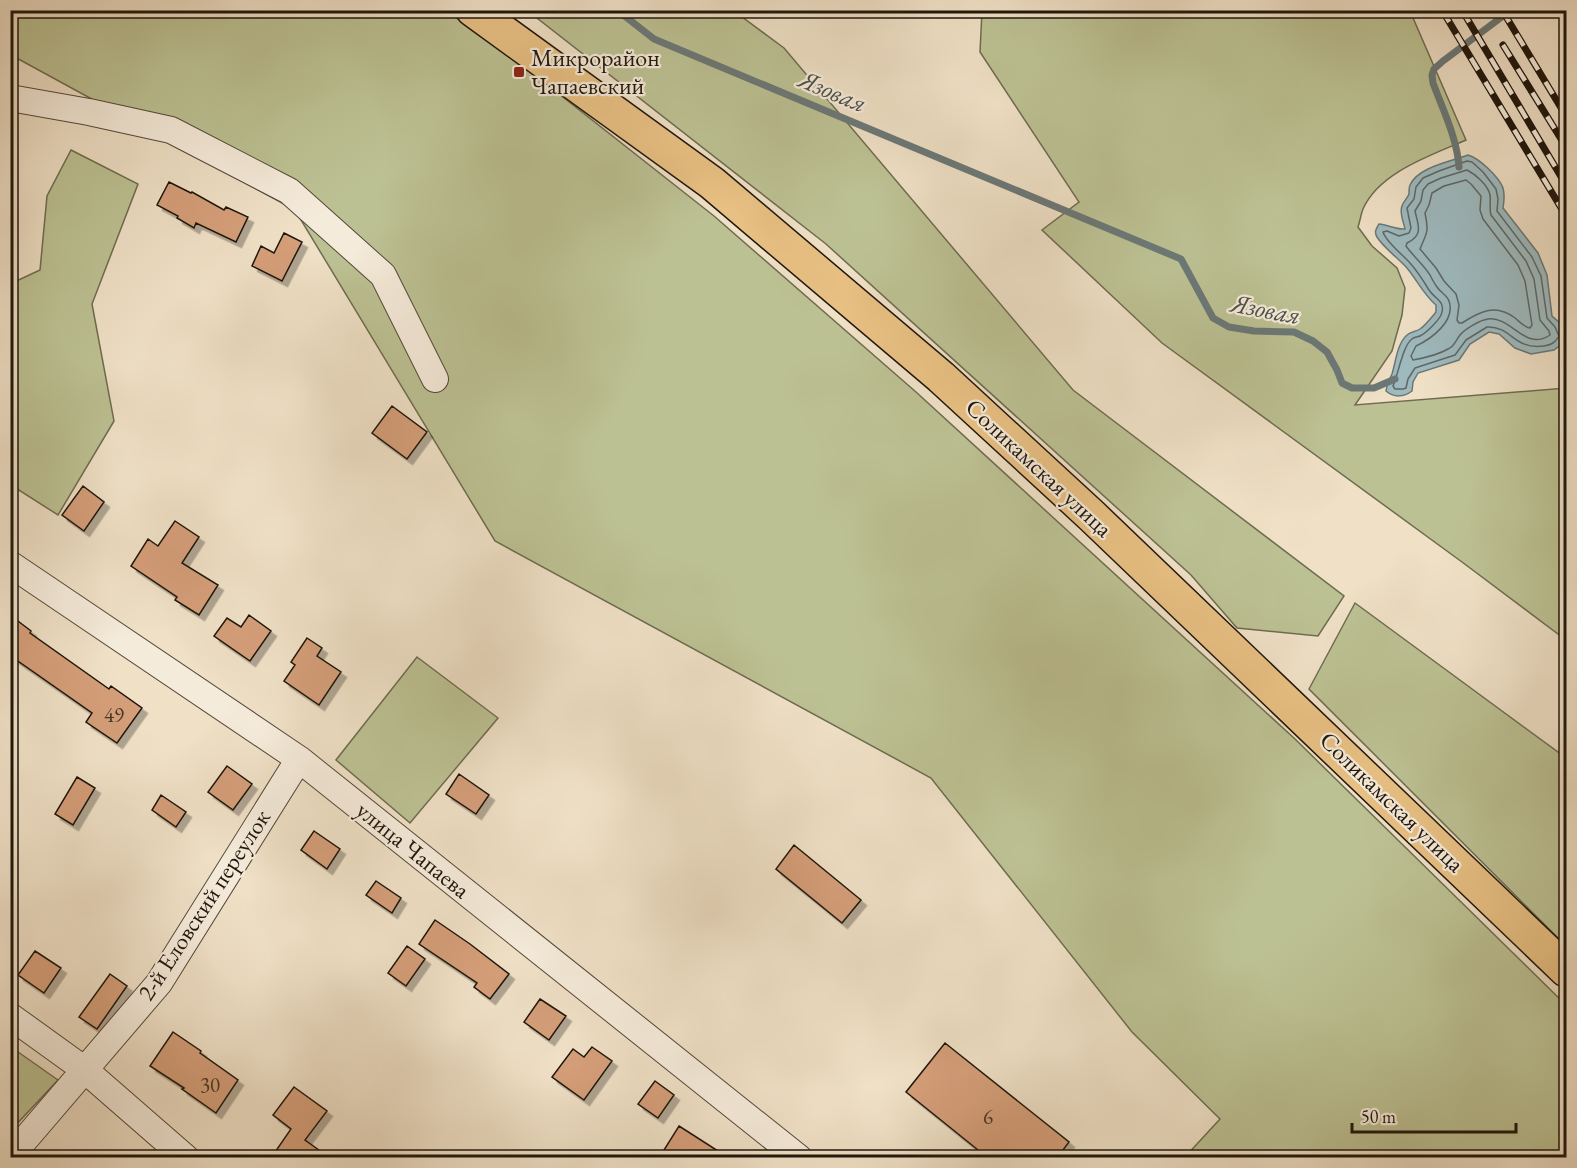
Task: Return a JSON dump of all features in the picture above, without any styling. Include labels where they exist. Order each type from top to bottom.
[{"type":"main road","name":"Соликамская улица","points":[[473,10],[712,183],[941,377],[1092,516],[1566,970]]},
{"type":"street","points":[[10,98],[171,130],[289,191],[383,275],[435,380]]},
{"type":"street","name":"улица Чапаева","points":[[10,564],[299,759],[800,1158]]},
{"type":"street","name":"2-й Еловский переулок","points":[[10,1157],[159,983],[299,759]]},
{"type":"street","points":[[10,1016],[85,1070],[186,1158]]},
{"type":"green space","points":[[10,11],[445,11],[483,34],[714,216],[916,392],[1295,739],[1566,1005],[1566,1157],[1185,1157],[1220,1119],[1132,1032],[931,778],[495,541],[295,210],[11,55]]},
{"type":"green space","points":[[528,11],[734,11],[784,48],[1073,390],[1344,596],[1318,636],[1237,628],[1191,575],[826,244]]},
{"type":"green space","points":[[982,11],[1410,11],[1466,140],[1408,166],[1394,175],[1381,185],[1363,209],[1358,227],[1372,246],[1397,268],[1405,288],[1402,315],[1392,351],[1355,405],[1566,388],[1566,640],[1162,343],[1042,230],[1079,202],[980,52]]},
{"type":"green space","points":[[71,150],[138,184],[92,304],[114,421],[58,515],[11,485],[10,284],[40,270],[47,196]]},
{"type":"green space","points":[[1355,603],[1566,758],[1566,946],[1309,689]]},
{"type":"green space","points":[[417,657],[498,718],[410,823],[336,760]]},
{"type":"green space","points":[[11,1047],[58,1080],[11,1130]]},
{"type":"water","points":[[1468,155],[1483,164],[1501,184],[1504,191],[1503,208],[1538,253],[1547,275],[1552,316],[1560,323],[1565,334],[1563,343],[1554,350],[1531,354],[1515,348],[1499,334],[1489,332],[1470,344],[1459,360],[1418,373],[1413,382],[1412,391],[1409,393],[1399,396],[1392,395],[1386,391],[1401,343],[1409,334],[1426,323],[1436,312],[1436,305],[1407,268],[1380,241],[1376,230],[1379,224],[1405,229],[1401,209],[1414,179],[1427,169]]},
{"type":"building","points":[[169,182],[224,210],[226,207],[248,217],[236,242],[196,223],[194,228],[157,205]]},
{"type":"building","points":[[284,233],[302,242],[282,281],[252,266],[261,246],[274,253]]},
{"type":"building","points":[[392,406],[427,432],[407,459],[372,433]]},
{"type":"building","points":[[83,486],[104,502],[84,531],[62,515]]},
{"type":"building","points":[[175,521],[199,537],[182,563],[218,585],[199,615],[175,600],[177,597],[131,566],[148,539],[158,546]]},
{"type":"building","points":[[10,615],[31,631],[30,633],[109,689],[111,686],[142,708],[117,743],[86,722],[92,713],[12,657],[10,659]]},
{"type":"building","points":[[249,615],[271,631],[250,661],[214,636],[227,618],[241,627]]},
{"type":"building","points":[[307,638],[322,648],[317,656],[341,672],[319,705],[284,681],[295,665],[291,662]]},
{"type":"building","points":[[227,766],[252,784],[233,810],[208,792]]},
{"type":"building","points":[[459,774],[489,795],[476,814],[446,794]]},
{"type":"building","points":[[77,777],[95,788],[73,825],[55,814]]},
{"type":"building","points":[[161,795],[186,812],[176,827],[152,810]]},
{"type":"building","points":[[314,831],[340,849],[327,869],[301,850]]},
{"type":"building","points":[[794,845],[861,900],[842,923],[776,869]]},
{"type":"building","points":[[376,881],[401,898],[392,913],[366,895]]},
{"type":"building","points":[[435,920],[509,974],[490,999],[474,987],[477,983],[419,944]]},
{"type":"building","points":[[407,946],[425,959],[406,986],[388,973]]},
{"type":"building","points":[[35,951],[61,968],[44,993],[18,975]]},
{"type":"building","points":[[110,974],[127,986],[97,1029],[79,1017]]},
{"type":"building","points":[[540,999],[566,1016],[549,1040],[524,1022]]},
{"type":"building","points":[[173,1032],[238,1080],[216,1113],[182,1089],[184,1088],[150,1066]]},
{"type":"building","points":[[945,1043],[1069,1142],[1057,1158],[988,1158],[906,1092]]},
{"type":"building","points":[[592,1047],[612,1061],[584,1100],[552,1077],[573,1049],[584,1057]]},
{"type":"building","points":[[655,1081],[674,1095],[658,1118],[638,1104]]},
{"type":"building","points":[[294,1087],[327,1111],[305,1140],[330,1158],[271,1158],[291,1129],[273,1115]]},
{"type":"building","points":[[679,1126],[729,1158],[659,1158]]},
{"type":"waterway","name":"Язовая","points":[[617,10],[654,39],[1181,259],[1213,318],[1229,327],[1254,331],[1294,332],[1313,341],[1327,352],[1342,383],[1352,388],[1374,388],[1395,379]]},
{"type":"waterway","name":"Язовая","points":[[1459,167],[1453,135],[1432,75],[1434,69],[1443,61],[1511,10]]},
{"type":"railway","points":[[1442,10],[1566,216]]},
{"type":"railway","points":[[1462,10],[1566,185]]},
{"type":"railway","points":[[1502,10],[1566,116]]},
{"type":"railway","points":[[1503,45],[1566,147]]},
{"type":"place","name":"Микрорайон Чапаевский","points":[[519,72]]}]
